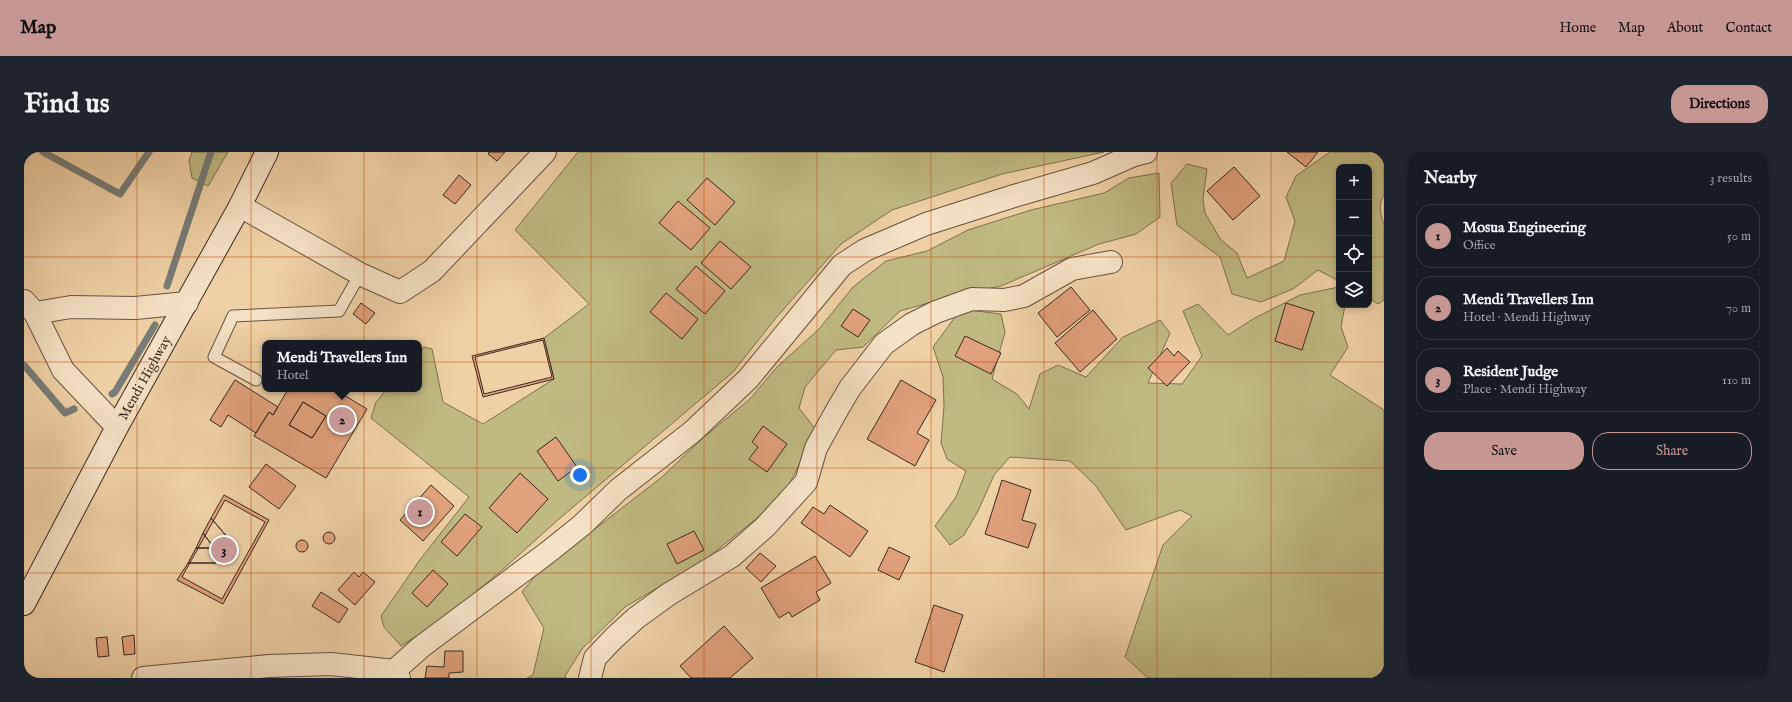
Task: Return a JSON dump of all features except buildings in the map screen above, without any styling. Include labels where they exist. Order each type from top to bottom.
[{"type":"street","name":"Mendi Highway","points":[[24,604],[117,427],[240,206],[267,152]]},
{"type":"street","points":[[240,206],[360,274],[400,292],[432,271],[545,152]]},
{"type":"street","points":[[143,678],[269,666],[331,664],[396,674],[421,647],[547,553],[582,525],[618,490],[692,432],[748,379],[842,265],[865,250],[926,224],[1093,173],[1134,155],[1146,152]]},
{"type":"street","points":[[590,678],[595,658],[636,618],[669,594],[732,556],[765,527],[806,482],[816,448],[834,416],[850,388],[884,344],[912,324],[944,309],[972,299],[1004,300],[1024,296],[1072,269],[1111,262]]},
{"type":"street","points":[[117,427],[63,370],[29,307],[135,308],[187,303]]},
{"type":"lane","points":[[256,380],[214,357],[234,316],[338,311],[360,274]]},
{"type":"path","points":[[412,504],[418,497]]},
{"type":"shaded area","points":[[192,152],[228,152],[208,186],[192,178],[189,161]]},
{"type":"shaded area","points":[[578,152],[1104,152],[1002,174],[892,210],[841,244],[775,319],[733,372],[559,519],[444,619],[401,646],[384,627],[381,616],[419,561],[469,497],[371,418],[376,402],[384,392],[422,392],[422,349],[424,347],[432,349],[443,402],[483,424],[554,379],[544,338],[589,304],[515,230]]},
{"type":"shaded area","points":[[1330,152],[1384,152],[1384,196],[1380,206],[1384,224],[1384,300],[1378,304],[1372,300],[1372,164],[1336,164],[1336,279],[1318,270],[1293,289],[1261,302],[1232,294],[1220,257],[1177,225],[1171,183],[1187,164],[1207,169],[1203,199],[1205,213],[1221,240],[1237,253],[1247,278],[1284,261],[1295,221],[1286,197],[1296,176]]},
{"type":"shaded area","points":[[1159,173],[1160,217],[1136,234],[1099,244],[1001,286],[946,298],[900,311],[863,347],[836,350],[805,387],[799,408],[816,430],[787,489],[756,519],[706,559],[625,607],[582,649],[565,676],[566,678],[527,678],[533,675],[544,628],[522,592],[537,574],[662,477],[704,437],[750,399],[777,367],[819,329],[853,287],[886,261],[927,251],[968,230],[1031,210],[1104,193],[1129,178]]},
{"type":"shaded area","points":[[1336,288],[1336,308],[1344,308],[1341,327],[1348,347],[1330,375],[1384,410],[1384,678],[1148,678],[1125,657],[1163,545],[1192,516],[1180,510],[1126,530],[1096,486],[1070,461],[1010,457],[994,475],[978,511],[964,535],[950,545],[935,526],[956,497],[966,471],[947,459],[941,443],[944,406],[943,377],[933,347],[961,309],[1001,314],[1005,332],[992,379],[1017,394],[1029,409],[1040,374],[1058,365],[1086,377],[1123,337],[1160,320],[1170,333],[1148,383],[1182,384],[1202,356],[1183,311],[1198,304],[1228,335],[1253,319],[1300,295]]},
{"type":"waterway","points":[[43,152],[120,194],[149,152]]},
{"type":"waterway","points":[[167,286],[211,152]]},
{"type":"waterway","points":[[112,394],[115,392],[155,325]]},
{"type":"waterway","points":[[24,365],[65,413],[74,409]]},
{"type":"place","name":"Mendi Travellers Inn","points":[[342,420]]},
{"type":"place","name":"Mosua Engineering","points":[[420,512]]},
{"type":"place","name":"Resident Judge","points":[[224,550]]}]
